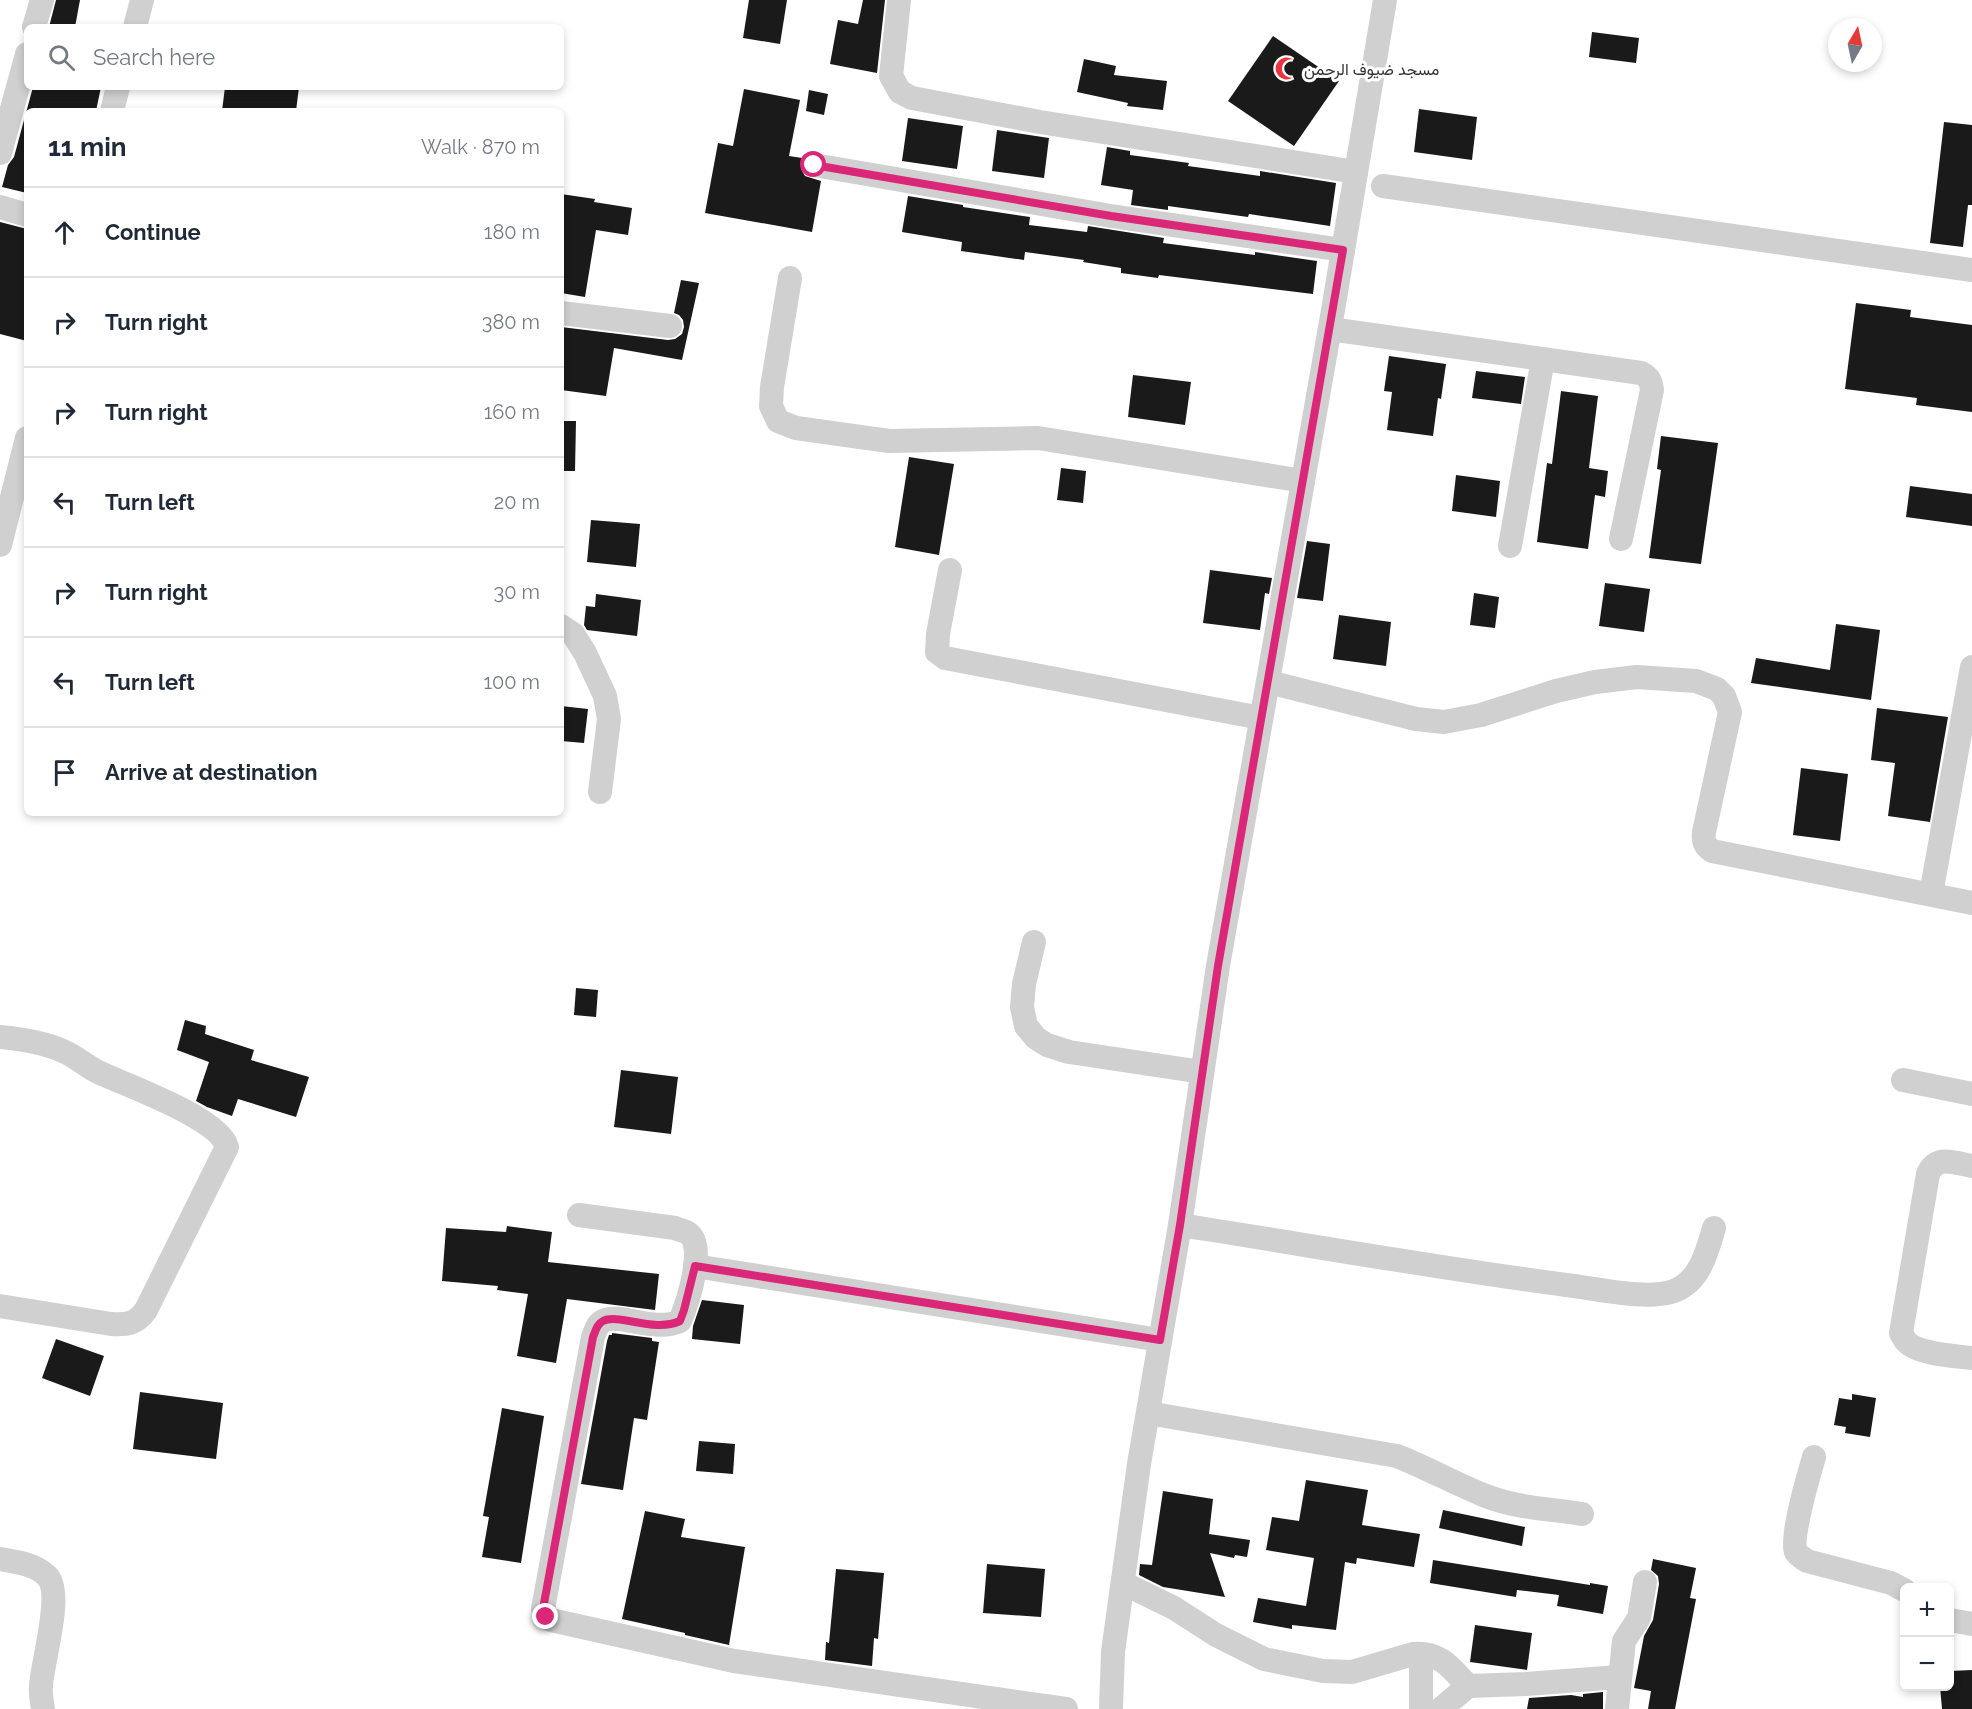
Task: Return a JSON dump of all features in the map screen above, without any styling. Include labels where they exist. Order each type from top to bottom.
[{"type":"street","points":[[35,24],[42,0]]},
{"type":"street","points":[[136,24],[142,0]]},
{"type":"street","points":[[899,0],[891,76],[900,92],[912,98],[1040,122],[1356,172]]},
{"type":"street","points":[[1111,1709],[1113,1652],[1218,966],[1330,329],[1385,0]]},
{"type":"street","points":[[0,153],[24,65]]},
{"type":"street","points":[[113,108],[117,90]]},
{"type":"street","points":[[814,165],[1111,216],[1343,250]]},
{"type":"street","points":[[1383,186],[1972,270]]},
{"type":"street","points":[[0,207],[24,214]]},
{"type":"street","points":[[790,279],[772,387],[771,406],[778,421],[796,428],[889,441],[1038,438],[1303,481]]},
{"type":"street","points":[[564,313],[670,326]]},
{"type":"street","points":[[1330,329],[1641,373],[1648,376],[1652,390],[1621,539]]},
{"type":"street","points":[[1510,546],[1543,359]]},
{"type":"street","points":[[0,545],[21,484],[24,461]]},
{"type":"street","points":[[950,570],[938,634],[937,652],[945,658],[1261,718]]},
{"type":"street","points":[[564,628],[573,634],[585,653],[605,696],[609,718],[600,792]]},
{"type":"street","points":[[1930,894],[1972,667]]},
{"type":"street","points":[[1268,682],[1416,719],[1444,722],[1481,715],[1556,691],[1594,682],[1637,677],[1696,681],[1717,689],[1725,696],[1730,712],[1704,832],[1706,846],[1712,851],[1972,903]]},
{"type":"street","points":[[1034,942],[1024,984],[1022,1007],[1026,1026],[1036,1038],[1047,1045],[1069,1052],[1202,1072]]},
{"type":"street","points":[[0,1036],[35,1042],[65,1051],[96,1072],[177,1106],[220,1134],[227,1147],[146,1310],[135,1322],[126,1325],[111,1324],[0,1306]]},
{"type":"street","points":[[1903,1080],[1972,1094]]},
{"type":"street","points":[[1972,1166],[1944,1161],[1936,1162],[1928,1174],[1901,1333],[1912,1346],[1922,1350],[1972,1358]]},
{"type":"street","points":[[579,1215],[675,1228],[689,1234],[696,1249],[695,1266],[680,1321],[656,1325],[610,1319],[602,1321],[597,1327],[591,1348],[543,1609],[546,1617],[734,1661],[1066,1709]]},
{"type":"street","points":[[1180,1225],[1532,1280],[1651,1296],[1675,1291],[1689,1281],[1704,1261],[1714,1228]]},
{"type":"street","points":[[695,1266],[1160,1340]]},
{"type":"street","points":[[1148,1413],[1397,1456],[1505,1502],[1582,1514]]},
{"type":"street","points":[[1814,1457],[1797,1527],[1795,1545],[1797,1554],[1807,1561],[1891,1582],[1900,1587]]},
{"type":"street","points":[[0,1559],[38,1569],[52,1583],[54,1592],[52,1616],[40,1686],[43,1709]]},
{"type":"street","points":[[1617,1709],[1624,1641],[1638,1618],[1645,1582]]},
{"type":"street","points":[[1123,1583],[1174,1608],[1216,1635],[1264,1659],[1323,1671],[1352,1672],[1413,1654],[1421,1654],[1435,1656],[1447,1664],[1468,1686]]},
{"type":"street","points":[[1954,1621],[1972,1624]]},
{"type":"street","points":[[1421,1654],[1421,1709]]},
{"type":"street","points":[[1441,1709],[1468,1686],[1619,1677]]},
{"type":"building","points":[[56,0],[80,0],[76,24],[50,24]]},
{"type":"building","points":[[749,0],[787,0],[780,44],[743,38]]},
{"type":"building","points":[[863,0],[885,0],[877,73],[830,64],[838,20],[858,24]]},
{"type":"building","points":[[1592,32],[1639,38],[1636,63],[1589,57]]},
{"type":"building","points":[[1273,36],[1339,81],[1294,146],[1228,101]]},
{"type":"building","points":[[1084,59],[1116,66],[1114,75],[1167,81],[1163,110],[1127,106],[1128,103],[1077,92]]},
{"type":"building","points":[[744,89],[800,100],[789,156],[802,158],[801,169],[805,176],[821,181],[812,232],[705,213],[718,143],[733,146]]},
{"type":"building","points":[[32,90],[100,90],[97,108],[27,108]]},
{"type":"building","points":[[225,90],[299,90],[296,108],[222,108]]},
{"type":"building","points":[[809,90],[828,94],[824,115],[806,111]]},
{"type":"building","points":[[1419,109],[1477,117],[1472,160],[1414,152]]},
{"type":"building","points":[[908,118],[963,126],[957,169],[902,161]]},
{"type":"building","points":[[24,120],[24,192],[2,187],[8,165],[14,157]]},
{"type":"building","points":[[1944,122],[1972,125],[1972,205],[1968,205],[1963,247],[1930,243]]},
{"type":"building","points":[[997,130],[1049,138],[1044,178],[992,171]]},
{"type":"building","points":[[1107,147],[1130,151],[1130,155],[1189,163],[1188,166],[1260,176],[1260,171],[1336,183],[1330,226],[1249,214],[1248,217],[1168,206],[1168,210],[1131,205],[1133,190],[1101,185]]},
{"type":"building","points":[[564,194],[632,208],[628,235],[596,230],[585,297],[564,294]]},
{"type":"building","points":[[908,196],[1030,217],[1029,225],[1087,232],[1088,226],[1164,238],[1163,243],[1317,261],[1313,294],[1159,275],[1158,278],[1121,273],[1121,268],[1083,262],[1084,260],[1025,252],[1024,260],[961,251],[962,242],[902,232]]},
{"type":"building","points":[[0,222],[24,228],[24,340],[0,334]]},
{"type":"building","points":[[681,280],[699,283],[682,360],[614,348],[606,396],[564,390],[564,327],[668,340],[675,339],[682,334],[684,327],[683,320],[674,313]]},
{"type":"building","points":[[1856,303],[1911,310],[1910,317],[1972,325],[1972,412],[1916,405],[1917,398],[1845,389]]},
{"type":"building","points":[[1389,356],[1446,364],[1441,399],[1438,398],[1433,436],[1387,430],[1392,392],[1384,391]]},
{"type":"building","points":[[1476,371],[1525,377],[1521,404],[1472,398]]},
{"type":"building","points":[[1133,375],[1191,382],[1185,425],[1128,417]]},
{"type":"building","points":[[1561,391],[1598,396],[1589,468],[1608,471],[1605,497],[1595,495],[1588,549],[1537,542],[1547,463],[1552,464]]},
{"type":"building","points":[[564,421],[576,421],[575,471],[564,471]]},
{"type":"building","points":[[1661,436],[1718,443],[1701,564],[1649,558],[1661,470],[1657,469]]},
{"type":"building","points":[[909,457],[954,464],[939,555],[895,547]]},
{"type":"building","points":[[1061,468],[1086,471],[1083,503],[1057,500]]},
{"type":"building","points":[[1456,475],[1500,481],[1496,517],[1452,511]]},
{"type":"building","points":[[1910,486],[1972,494],[1972,526],[1906,517]]},
{"type":"building","points":[[591,520],[640,524],[636,567],[587,562]]},
{"type":"building","points":[[1307,541],[1330,544],[1323,601],[1297,598]]},
{"type":"building","points":[[1210,570],[1272,578],[1269,594],[1265,593],[1260,630],[1203,623]]},
{"type":"building","points":[[1605,583],[1650,589],[1644,632],[1599,626]]},
{"type":"building","points":[[1474,593],[1499,597],[1495,628],[1470,625]]},
{"type":"building","points":[[596,594],[641,600],[637,636],[587,630],[584,625],[586,606],[595,607]]},
{"type":"building","points":[[1339,615],[1391,622],[1386,666],[1333,659]]},
{"type":"building","points":[[1836,624],[1880,630],[1871,700],[1751,683],[1756,658],[1830,670]]},
{"type":"building","points":[[564,706],[588,709],[584,743],[564,741]]},
{"type":"building","points":[[1877,708],[1948,717],[1930,822],[1888,816],[1895,763],[1871,760]]},
{"type":"building","points":[[1801,768],[1848,774],[1840,841],[1793,835]]},
{"type":"building","points":[[576,988],[598,990],[596,1017],[574,1015]]},
{"type":"building","points":[[185,1020],[206,1026],[205,1034],[254,1050],[251,1060],[309,1077],[296,1117],[238,1099],[232,1116],[196,1101],[209,1062],[177,1050]]},
{"type":"building","points":[[621,1070],[678,1077],[671,1134],[614,1127]]},
{"type":"building","points":[[507,1226],[552,1232],[548,1262],[659,1274],[655,1310],[567,1299],[556,1363],[517,1356],[528,1294],[497,1290],[498,1286],[442,1281],[446,1228],[506,1232]]},
{"type":"building","points":[[702,1300],[744,1305],[740,1344],[692,1339],[693,1326]]},
{"type":"building","points":[[612,1333],[652,1338],[652,1341],[659,1342],[647,1420],[634,1418],[623,1490],[581,1484],[607,1341]]},
{"type":"building","points":[[56,1339],[104,1356],[90,1396],[42,1378]]},
{"type":"building","points":[[140,1392],[223,1403],[216,1459],[133,1449]]},
{"type":"building","points":[[1852,1394],[1876,1398],[1870,1437],[1845,1433],[1846,1427],[1834,1425],[1839,1398],[1852,1400]]},
{"type":"building","points":[[502,1408],[544,1416],[521,1563],[482,1557],[489,1517],[483,1516]]},
{"type":"building","points":[[699,1441],[735,1444],[733,1474],[696,1471]]},
{"type":"building","points":[[1306,1480],[1368,1490],[1362,1525],[1420,1534],[1414,1567],[1357,1558],[1356,1564],[1345,1562],[1336,1630],[1292,1625],[1292,1629],[1253,1622],[1258,1598],[1306,1606],[1314,1558],[1266,1550],[1272,1517],[1299,1521]]},
{"type":"building","points":[[1163,1491],[1213,1499],[1209,1534],[1250,1540],[1247,1557],[1235,1555],[1234,1558],[1210,1553],[1225,1597],[1163,1587],[1139,1575],[1140,1564],[1152,1565]]},
{"type":"building","points":[[1443,1510],[1525,1527],[1522,1546],[1439,1528]]},
{"type":"building","points":[[645,1511],[685,1519],[681,1537],[745,1547],[729,1645],[622,1619]]},
{"type":"building","points":[[1653,1559],[1696,1568],[1690,1598],[1696,1599],[1675,1709],[1648,1709],[1651,1691],[1634,1688],[1644,1636],[1653,1620],[1659,1584],[1658,1576],[1651,1570]]},
{"type":"building","points":[[1433,1560],[1608,1586],[1603,1614],[1557,1606],[1559,1595],[1517,1590],[1516,1597],[1430,1583]]},
{"type":"building","points":[[987,1564],[1045,1569],[1041,1617],[983,1613]]},
{"type":"building","points":[[836,1569],[884,1573],[878,1639],[874,1638],[872,1666],[825,1660],[826,1642],[829,1643]]},
{"type":"building","points":[[1475,1625],[1532,1633],[1527,1670],[1470,1662]]},
{"type":"building","points":[[1972,1670],[1972,1709],[1942,1709],[1940,1691],[1954,1691],[1954,1671]]},
{"type":"building","points":[[1603,1692],[1603,1709],[1527,1709],[1529,1698],[1571,1695],[1583,1697],[1583,1694]]},
{"type":"place","name":"مسجد ضيوف الرحمن","points":[[1286,69]]},
{"type":"route","points":[[546,1617],[543,1609],[593,1337],[597,1327],[602,1321],[610,1319],[656,1325],[680,1321],[695,1266],[1160,1340],[1180,1225],[1218,966],[1343,250],[1111,216],[814,165]]}]
